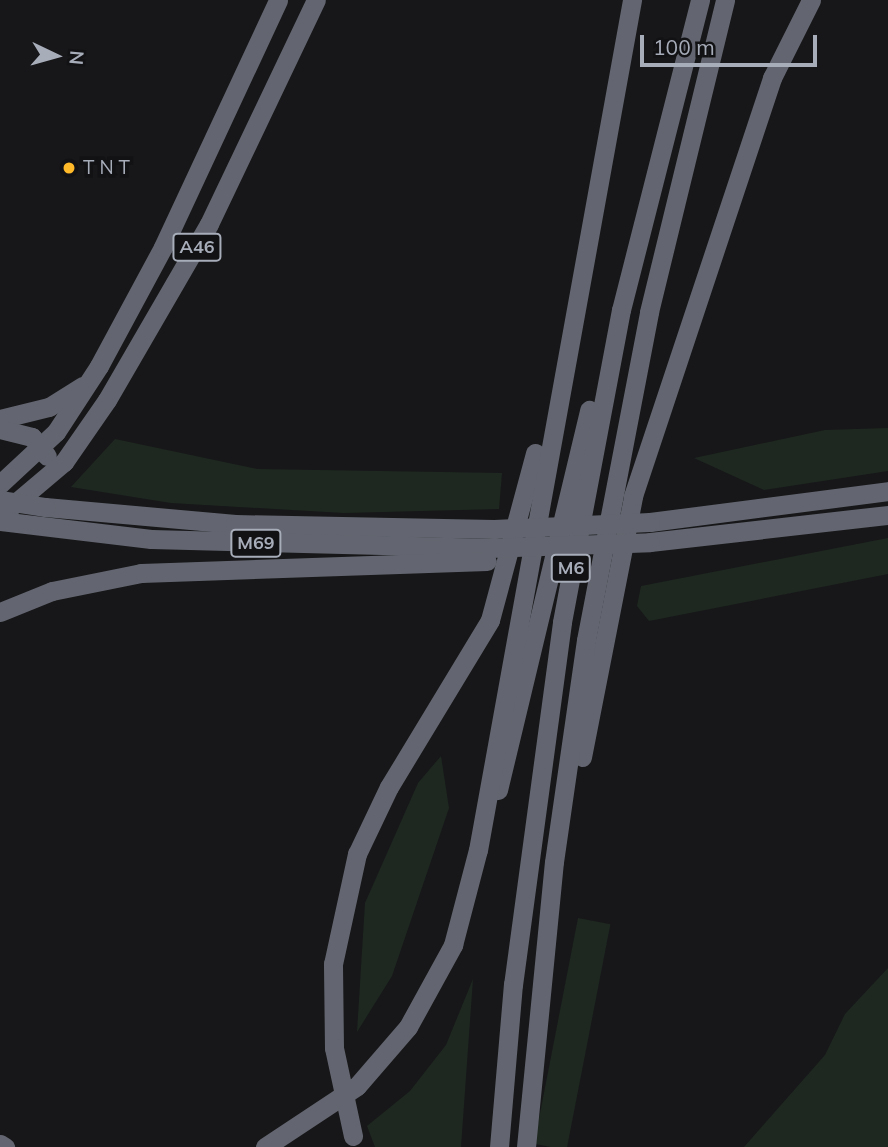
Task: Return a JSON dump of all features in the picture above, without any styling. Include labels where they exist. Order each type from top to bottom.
[{"type":"highway","name":"A46","points":[[0,484],[43,446],[99,366],[163,247],[278,0]]},
{"type":"highway","name":"A46","points":[[0,516],[48,477],[86,433],[181,275],[316,0]]},
{"type":"highway","points":[[478,850],[632,0]]},
{"type":"highway","name":"M6","points":[[499,1147],[547,717],[621,310],[700,0]]},
{"type":"highway","name":"M6","points":[[526,1147],[540,985],[561,807],[613,488],[725,0]]},
{"type":"highway","points":[[540,985],[634,496],[778,60],[811,0]]},
{"type":"highway","points":[[354,1141],[334,1048],[333,964],[348,882],[389,787],[490,620],[584,258]]},
{"type":"highway","points":[[265,1147],[357,1086],[408,1027],[453,946],[478,850],[500,784],[575,462],[621,310]]},
{"type":"highway","name":"A46","points":[[0,419],[64,400],[99,366]]},
{"type":"highway","points":[[0,429],[43,446],[48,477]]},
{"type":"highway","name":"M69","points":[[0,521],[191,541],[489,555],[650,532],[888,491]]},
{"type":"highway","name":"M69","points":[[0,500],[45,507],[235,524],[650,532],[888,515]]},
{"type":"highway","points":[[0,612],[52,591],[141,573],[489,555]]},
{"type":"highway","points":[[0,1144],[5,1147]]},
{"type":"shaded area","points":[[888,428],[888,471],[764,490],[694,458],[825,430]]},
{"type":"shaded area","points":[[115,439],[257,469],[502,473],[499,509],[344,513],[171,503],[71,487]]},
{"type":"shaded area","points":[[888,538],[888,574],[649,621],[637,606],[641,586]]},
{"type":"shaded area","points":[[441,756],[449,808],[392,976],[357,1032],[365,903],[418,783]]},
{"type":"shaded area","points":[[578,918],[610,924],[567,1147],[534,1144]]},
{"type":"shaded area","points":[[888,968],[888,1147],[744,1147],[825,1055],[845,1014]]},
{"type":"shaded area","points":[[473,979],[461,1147],[375,1147],[367,1126],[410,1091],[446,1045]]},
{"type":"place","name":"T N T","points":[[69,168]]}]
